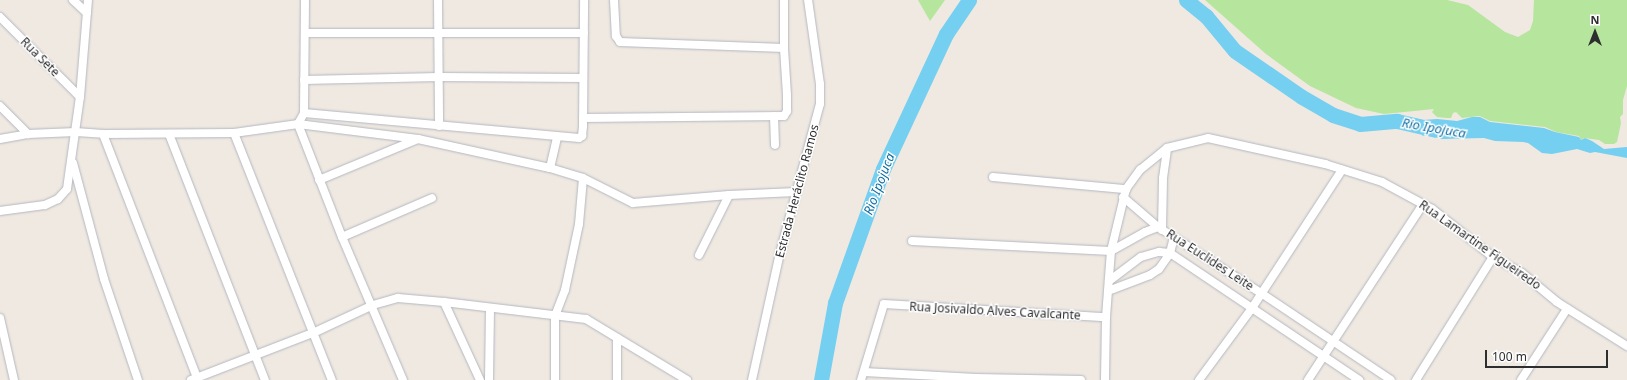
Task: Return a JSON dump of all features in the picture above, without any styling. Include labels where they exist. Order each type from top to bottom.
[{"type":"street","points":[[73,0],[87,13]]},
{"type":"street","points":[[0,211],[45,205],[64,194],[67,189],[80,97],[88,0]]},
{"type":"street","points":[[305,0],[304,113],[298,124],[342,238],[373,305],[403,380]]},
{"type":"street","points":[[438,0],[439,126]]},
{"type":"street","points":[[304,113],[570,139],[582,136],[584,0]]},
{"type":"street","points":[[614,0],[616,36],[620,42],[784,48]]},
{"type":"street","points":[[583,118],[784,116],[787,111],[787,95],[784,48],[784,0]]},
{"type":"street","name":"Estrada Heráclito Ramos","points":[[752,380],[780,253],[820,104],[820,84],[808,0]]},
{"type":"street","name":"Rua Sete","points":[[0,17],[80,97]]},
{"type":"street","points":[[305,33],[584,33]]},
{"type":"street","points":[[304,80],[438,77],[583,78]]},
{"type":"street","points":[[0,106],[28,134]]},
{"type":"street","points":[[774,116],[775,145]]},
{"type":"street","points":[[0,139],[28,134],[76,132],[103,134],[234,133],[298,124],[418,139],[550,168],[583,178],[633,203],[729,195],[796,192]]},
{"type":"street","points":[[234,133],[332,380]]},
{"type":"street","points":[[103,134],[196,379],[313,333],[373,305],[398,298],[586,319],[678,377],[687,380]]},
{"type":"street","points":[[169,134],[265,380]]},
{"type":"street","points":[[550,168],[557,137]]},
{"type":"street","name":"Rua Lamartine Figueiredo","points":[[1167,148],[1182,143],[1208,138],[1313,161],[1382,182],[1423,204],[1493,257],[1522,273],[1568,309],[1627,346]]},
{"type":"street","points":[[319,180],[418,139]]},
{"type":"street","points":[[1105,380],[1106,317],[1111,251],[1123,197],[1126,189],[1140,170],[1167,148]]},
{"type":"street","points":[[1160,228],[1163,178],[1167,148]]},
{"type":"street","points":[[72,158],[104,278],[138,380]]},
{"type":"street","points":[[1199,380],[1252,308],[1342,170]]},
{"type":"street","points":[[993,177],[1126,189]]},
{"type":"street","points":[[555,380],[555,316],[565,290],[579,224],[583,178]]},
{"type":"street","points":[[699,256],[729,195]]},
{"type":"street","points":[[1123,197],[1160,228]]},
{"type":"street","points":[[342,238],[432,198]]},
{"type":"street","points":[[1308,380],[1423,204]]},
{"type":"street","name":"Rua Euclides Leite","points":[[1111,251],[1145,232],[1160,228],[1261,293],[1391,380]]},
{"type":"street","points":[[1108,291],[1150,275],[1158,269],[1170,253],[1174,237]]},
{"type":"street","points":[[912,241],[1111,251]]},
{"type":"street","name":"Rua Euclides Leite","points":[[1109,281],[1141,257],[1159,252],[1170,253],[1359,380]]},
{"type":"street","points":[[1416,380],[1493,257]]},
{"type":"street","points":[[444,302],[480,380]]},
{"type":"street","name":"Rua Josivaldo Alves Cavalcante","points":[[863,376],[884,304],[1106,317]]},
{"type":"street","points":[[488,380],[490,308]]},
{"type":"street","points":[[1522,380],[1568,309]]},
{"type":"street","points":[[0,318],[14,380]]},
{"type":"street","points":[[617,338],[617,380]]},
{"type":"street","points":[[863,376],[1081,380]]},
{"type":"green space","points":[[918,0],[945,0],[930,21]]},
{"type":"green space","points":[[1205,0],[1447,0],[1468,5],[1505,32],[1518,37],[1530,30],[1533,21],[1534,0],[1627,0],[1627,86],[1623,100],[1623,114],[1620,117],[1621,123],[1617,142],[1614,144],[1605,144],[1599,140],[1584,138],[1581,140],[1579,136],[1556,132],[1545,127],[1490,121],[1480,116],[1462,118],[1456,112],[1453,113],[1451,118],[1437,117],[1432,112],[1434,109],[1384,114],[1356,108],[1310,86],[1266,54]]},
{"type":"water","name":"Rio Ipojuca","points":[[1472,117],[1480,117],[1490,122],[1544,128],[1579,137],[1581,140],[1585,138],[1604,149],[1627,147],[1627,158],[1595,152],[1590,153],[1577,149],[1552,154],[1542,153],[1528,143],[1523,142],[1495,141],[1484,138],[1441,139],[1434,135],[1423,136],[1418,130],[1414,118],[1423,120],[1437,119],[1457,121]]},
{"type":"waterway","name":"Rio Ipojuca","points":[[821,380],[835,303],[883,169],[946,34],[969,0]]},
{"type":"waterway","name":"Rio Ipojuca","points":[[1186,0],[1206,16],[1235,51],[1302,97],[1333,115],[1360,124],[1397,121],[1435,130]]}]
